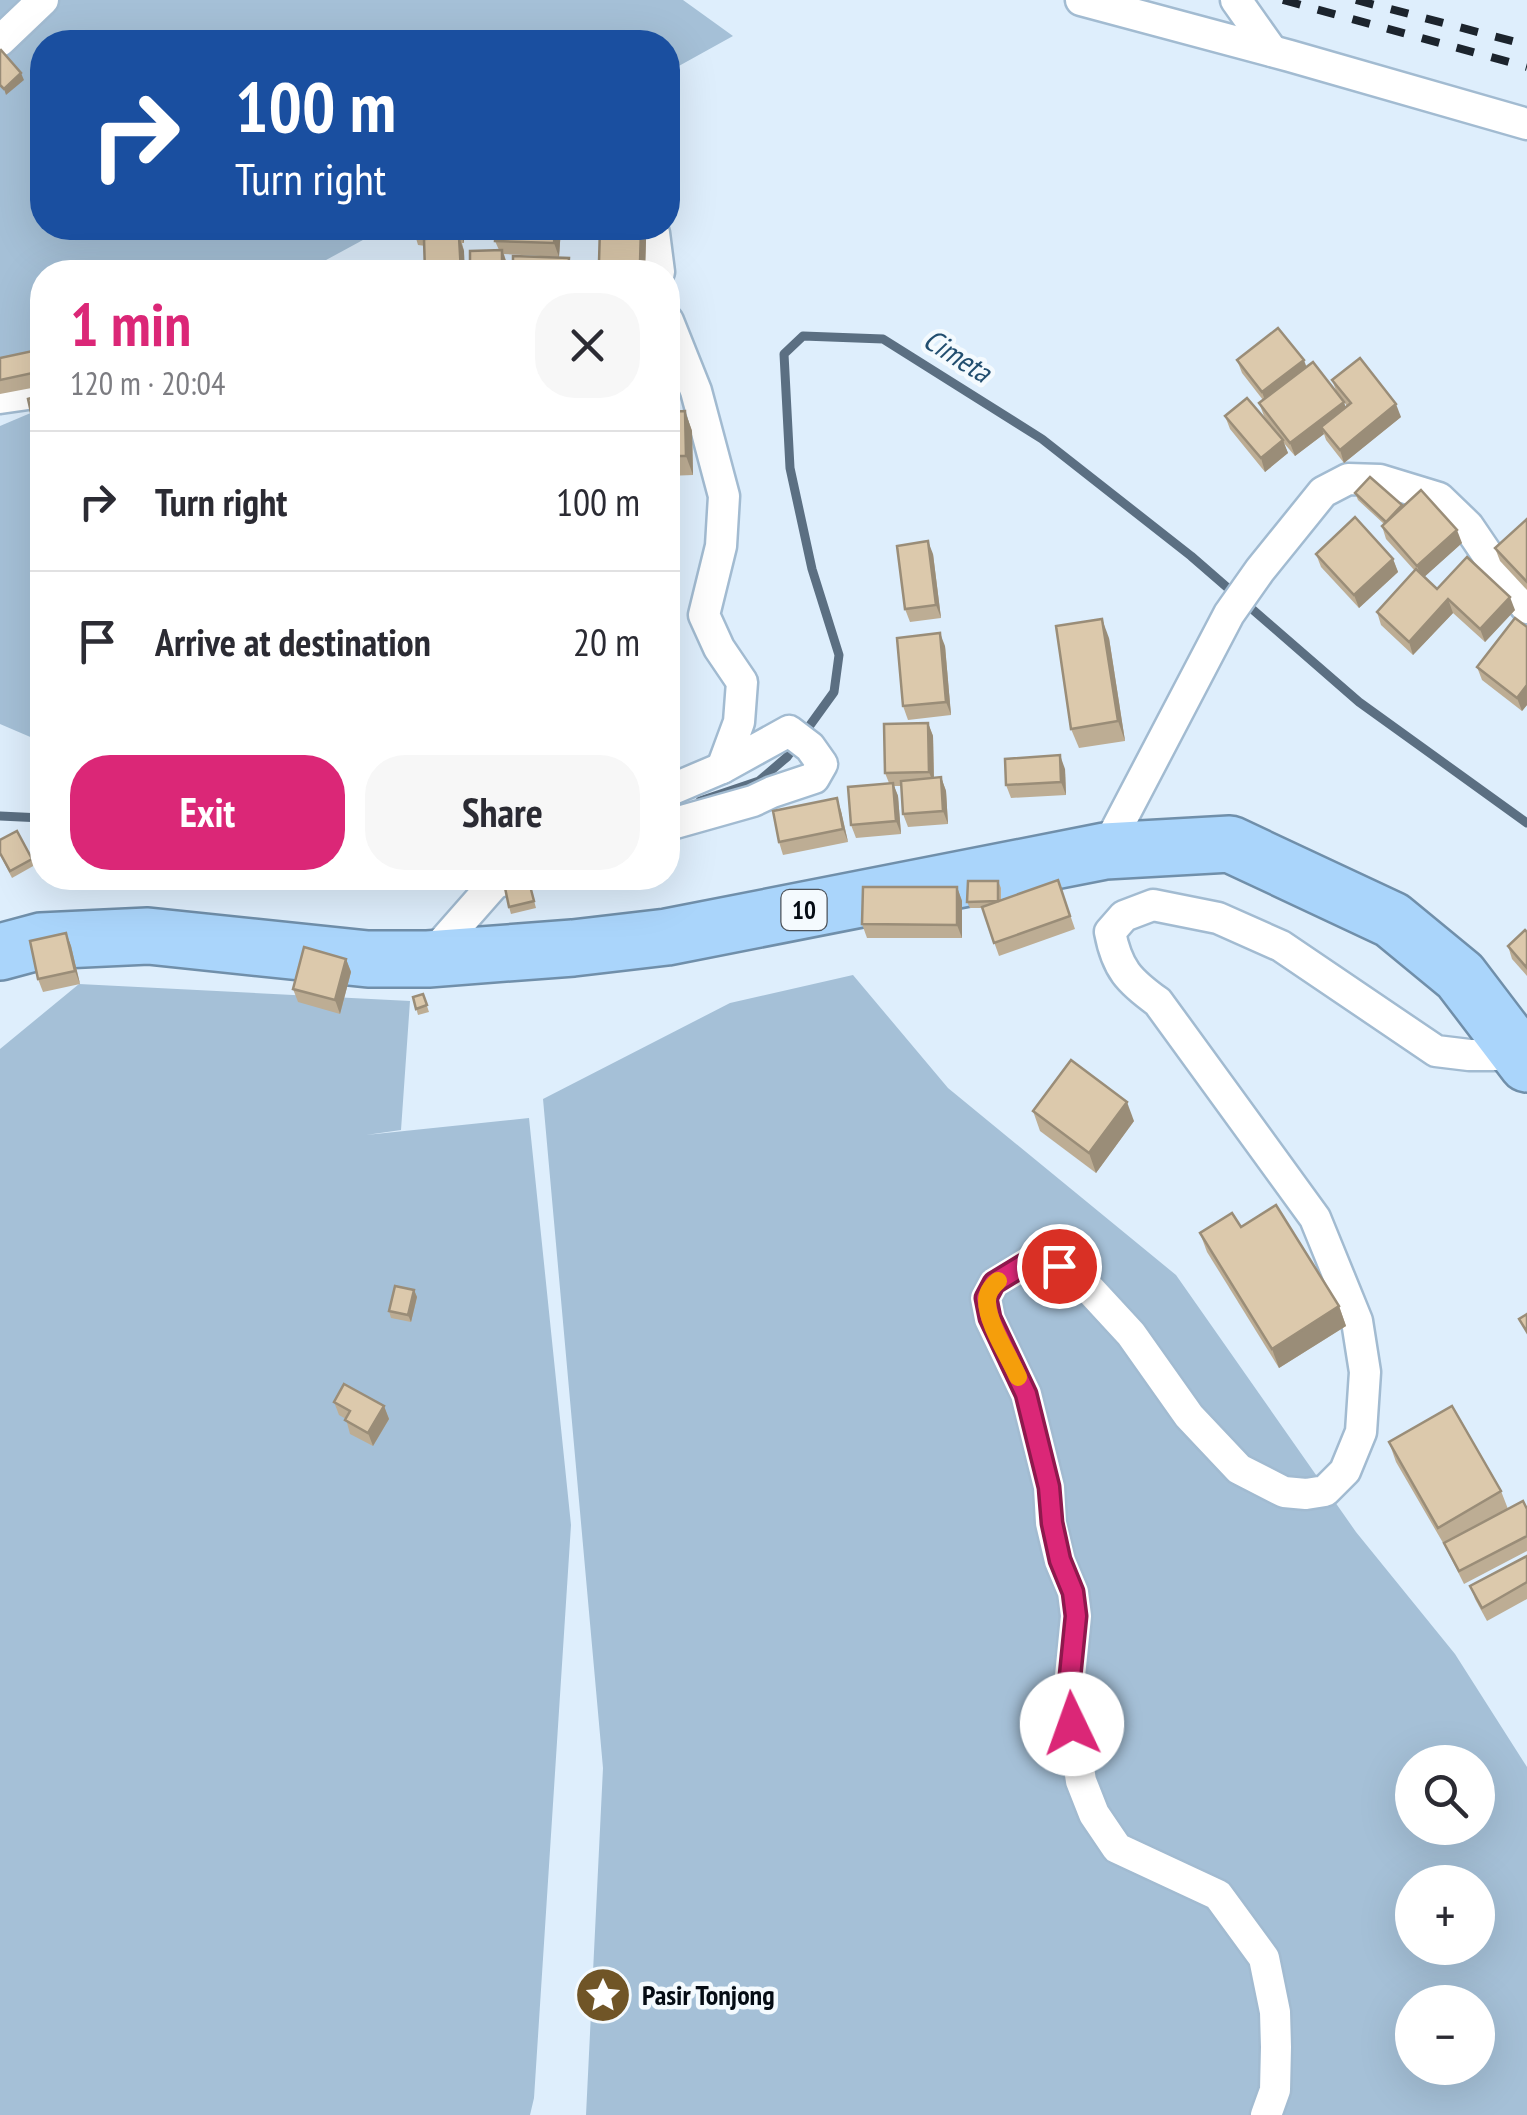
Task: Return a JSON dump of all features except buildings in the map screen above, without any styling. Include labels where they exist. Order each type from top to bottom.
[{"type":"highway","name":"10","points":[[0,952],[41,941],[148,936],[368,959],[428,960],[668,937],[1105,850],[1230,844],[1392,920],[1460,976],[1522,1060]]},
{"type":"street","points":[[0,41],[43,0]]},
{"type":"street","points":[[1080,0],[1527,124]]},
{"type":"street","points":[[1236,0],[1272,51]]},
{"type":"street","points":[[680,351],[696,390],[724,496],[721,546],[704,615],[719,648],[742,682],[739,722],[722,768]]},
{"type":"street","points":[[0,398],[30,394]]},
{"type":"street","points":[[1105,850],[1229,614],[1323,492],[1348,478],[1380,480],[1439,498],[1468,526],[1527,608]]},
{"type":"street","points":[[680,786],[799,739],[822,764],[814,778],[680,822]]},
{"type":"street","points":[[428,960],[489,890]]},
{"type":"street","points":[[1266,2115],[1274,2090],[1276,2046],[1275,2012],[1264,1958],[1218,1895],[1117,1848],[1094,1814],[1081,1781],[1068,1696],[1076,1616],[1073,1592],[1060,1560],[1049,1487],[1026,1394],[990,1318],[986,1298],[994,1283],[1032,1260],[1059,1266],[1083,1282],[1131,1334],[1189,1416],[1239,1469],[1284,1492],[1325,1492],[1345,1471],[1361,1432],[1365,1372],[1357,1321],[1315,1218],[1158,1002],[1131,982],[1114,952],[1110,932],[1124,916],[1153,905],[1218,918],[1281,946],[1436,1051],[1522,1060]]},
{"type":"shaded area","points":[[0,0],[683,0],[733,36],[680,65],[680,30],[30,30],[30,240],[363,240],[326,260],[30,260],[30,400],[0,414]]},
{"type":"shaded area","points":[[30,413],[30,737],[0,724],[0,426]]},
{"type":"shaded area","points":[[853,975],[948,1088],[1176,1275],[1356,1532],[1455,1654],[1527,1767],[1527,2115],[586,2115],[603,1768],[543,1099],[730,1003]]},
{"type":"shaded area","points":[[79,984],[410,1001],[401,1130],[366,1135],[529,1118],[571,1525],[530,2115],[0,2115],[0,1049]]},
{"type":"waterway","name":"Cimeta","points":[[700,801],[759,781],[787,757],[834,692],[839,655],[812,569],[790,468],[784,354],[803,336],[883,339],[1042,439],[1191,556],[1359,702],[1527,823]]},
{"type":"waterway","name":"Cimeta","points":[[0,816],[30,817]]},
{"type":"railway","points":[[1283,0],[1527,67]]},
{"type":"railway","points":[[1356,0],[1527,45]]},
{"type":"slow traffic","points":[[998,1281],[986,1298],[990,1318],[1018,1377]]},
{"type":"place","name":"Pasir Tonjong","points":[[603,1995]]},
{"type":"route","points":[[1059,1266],[1032,1260],[994,1283],[986,1298],[990,1318],[1026,1394],[1049,1487],[1060,1560],[1073,1592],[1076,1616],[1068,1696],[1072,1724]]}]
